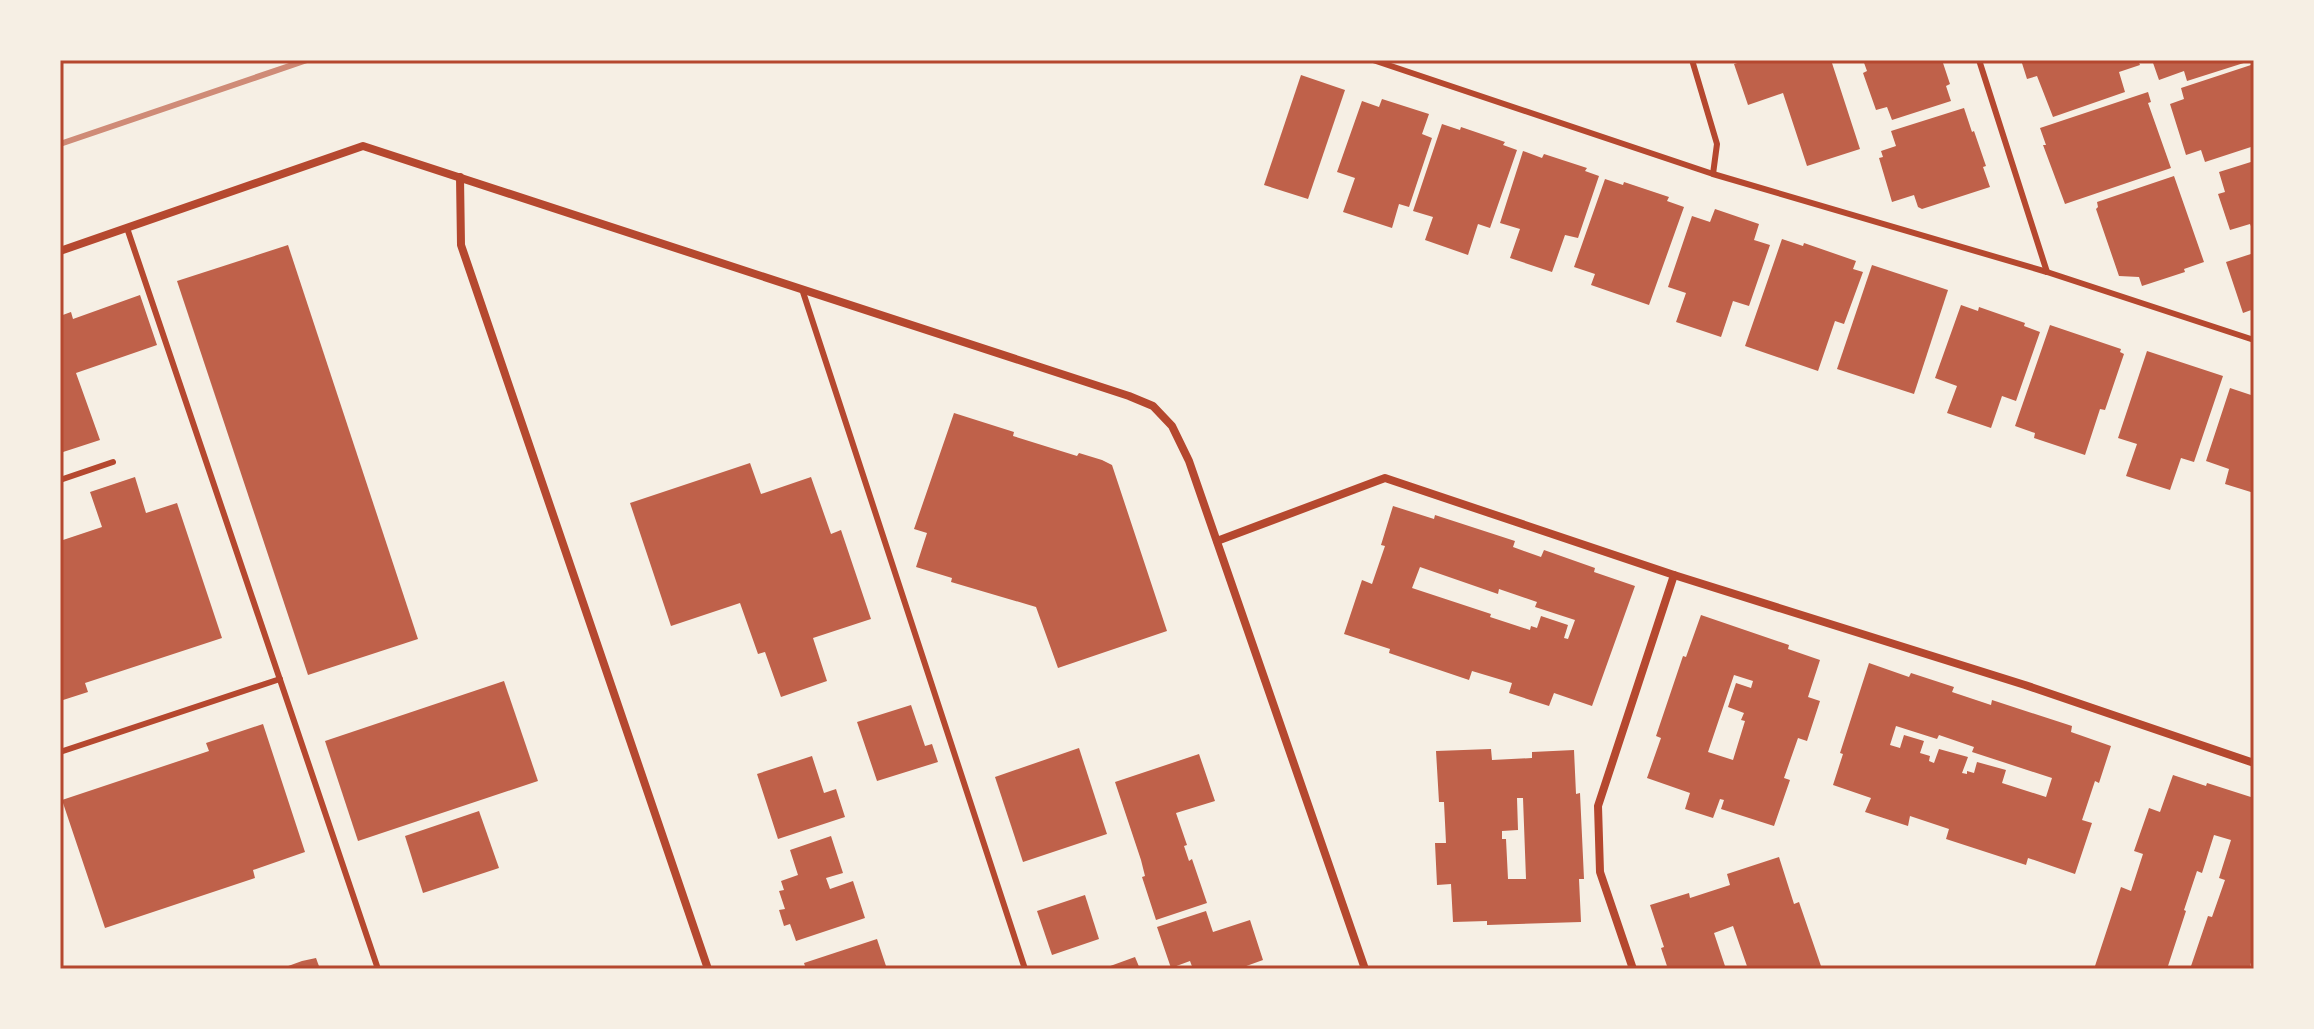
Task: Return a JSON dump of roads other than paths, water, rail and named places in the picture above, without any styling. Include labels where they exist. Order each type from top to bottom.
[{"type":"street","points":[[60,251],[363,146],[1153,406],[1172,426],[1189,461],[1365,969]]},
{"type":"street","points":[[460,177],[461,245],[708,969]]},
{"type":"street","points":[[1217,541],[1385,478],[1674,575],[2025,685],[2254,763]]},
{"type":"street","points":[[1633,969],[1600,872],[1598,806],[1674,575]]},
{"type":"lane","points":[[1373,60],[1713,174],[2047,272],[2254,340]]},
{"type":"lane","points":[[1692,60],[1717,144],[1713,174]]},
{"type":"lane","points":[[1979,60],[2047,272]]},
{"type":"lane","points":[[127,228],[378,969]]},
{"type":"lane","points":[[802,289],[1025,969]]},
{"type":"lane","points":[[60,480],[113,462]]},
{"type":"lane","points":[[60,752],[280,679]]},
{"type":"railway","points":[[60,144],[307,60]]}]
